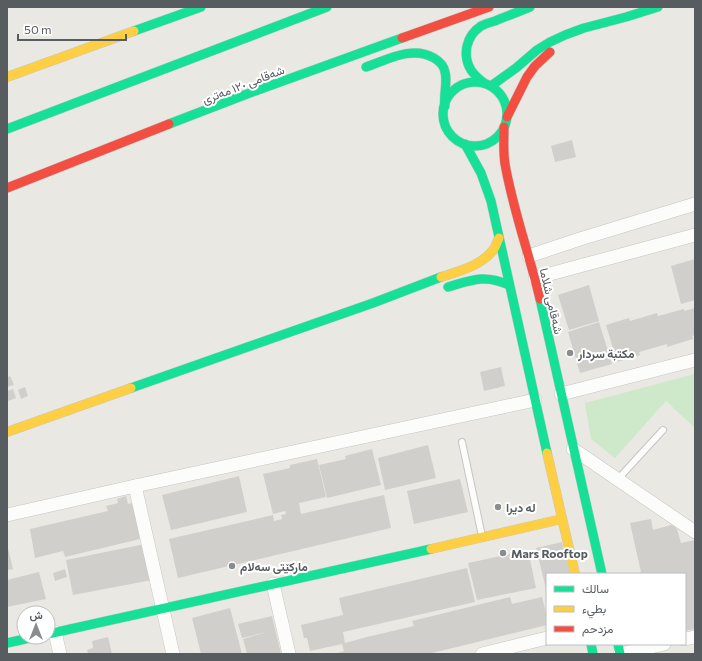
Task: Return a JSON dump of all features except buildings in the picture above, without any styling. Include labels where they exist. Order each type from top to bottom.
[{"type":"main road","points":[[7,77],[201,7]]},
{"type":"main road","points":[[7,130],[327,7]]},
{"type":"main road","name":"شەقامی ١٢٠ مەتری","points":[[7,188],[239,97],[489,7]]},
{"type":"main road","name":"شەقامی شلاما","points":[[465,144],[474,146],[484,145],[492,141],[499,135],[507,118],[507,108],[504,100],[498,92],[476,78],[467,62],[466,50],[469,39],[481,26],[530,7]]},
{"type":"main road","points":[[444,106],[449,96],[456,89],[466,84],[476,82],[487,85],[516,68],[537,50],[565,35],[584,28],[658,7]]},
{"type":"main road","points":[[507,118],[527,78],[535,66],[551,51],[558,46],[607,29],[626,17]]},
{"type":"main road","points":[[354,71],[406,54],[414,53],[430,55],[442,64],[446,79],[444,93],[445,125],[456,140],[465,144],[481,173],[491,201],[534,400],[575,573]]},
{"type":"main road","points":[[283,81],[326,76]]},
{"type":"main road","name":"شەقامی شلاما","points":[[504,127],[505,162],[511,195],[535,278],[602,573]]},
{"type":"main road","points":[[7,432],[373,303],[477,264],[494,249],[499,238]]},
{"type":"main road","points":[[442,289],[481,278],[500,280],[509,285]]},
{"type":"main road","points":[[373,303],[417,295]]},
{"type":"main road","points":[[56,632],[562,518]]},
{"type":"street","points":[[529,256],[695,204]]},
{"type":"street","points":[[535,278],[695,235]]},
{"type":"street","points":[[561,394],[695,360]]},
{"type":"street","points":[[7,515],[534,400]]},
{"type":"street","points":[[574,449],[695,532]]},
{"type":"street","points":[[135,486],[173,654]]},
{"type":"street","points":[[273,584],[289,654]]},
{"type":"street","points":[[482,654],[546,638]]},
{"type":"street","points":[[56,644],[60,654]]},
{"type":"street","points":[[620,654],[660,645]]},
{"type":"lane","points":[[618,479],[664,430]]},
{"type":"lane","points":[[462,442],[482,536]]},
{"type":"green space","points":[[695,374],[695,428],[666,401],[615,458],[591,439],[585,403]]},
{"type":"traffic: fast","points":[[134,31],[201,7]]},
{"type":"traffic: fast","points":[[7,129],[327,7]]},
{"type":"traffic: fast","points":[[484,83],[472,72],[468,64],[466,52],[472,35],[481,26],[530,7]]},
{"type":"traffic: fast","points":[[491,86],[516,68],[537,50],[550,42],[584,28],[658,7]]},
{"type":"traffic: fast","points":[[169,124],[402,38]]},
{"type":"traffic: fast","points":[[366,67],[408,53],[426,54],[438,61],[444,68],[446,80],[445,106]]},
{"type":"traffic: fast","points":[[475,82],[493,88],[501,96],[507,114],[501,132],[493,140],[475,146],[457,140],[449,132],[443,114],[449,96],[457,88],[475,82]]},
{"type":"traffic: fast","points":[[465,144],[481,173],[491,201],[547,453]]},
{"type":"traffic: fast","points":[[131,388],[373,303],[441,277]]},
{"type":"traffic: fast","points":[[448,287],[478,279],[493,280],[509,285]]},
{"type":"traffic: fast","points":[[540,299],[602,573]]},
{"type":"traffic: fast","points":[[56,632],[431,549]]},
{"type":"traffic: fast","points":[[7,643],[16,641]]},
{"type":"traffic: fast","points":[[591,645],[593,654]]},
{"type":"traffic: fast","points":[[618,645],[620,654]]},
{"type":"traffic: slow","points":[[7,77],[134,31]]},
{"type":"traffic: slow","points":[[441,277],[470,267],[483,260],[494,249],[499,238]]},
{"type":"traffic: slow","points":[[7,432],[131,388]]},
{"type":"traffic: slow","points":[[547,453],[575,573]]},
{"type":"traffic: slow","points":[[431,549],[562,519]]},
{"type":"traffic: jam","points":[[402,38],[489,7]]},
{"type":"traffic: jam","points":[[507,117],[527,77],[535,66],[550,52]]},
{"type":"traffic: jam","points":[[7,188],[169,124]]},
{"type":"traffic: jam","points":[[504,127],[504,155],[508,181],[540,299]]},
{"type":"place","name":"مكتبة سردار","points":[[570,353]]},
{"type":"place","name":"له ديرا","points":[[498,507]]},
{"type":"place","name":"Mars Rooftop","points":[[503,553]]},
{"type":"place","name":"مارکێتی سەلام","points":[[232,566]]}]
